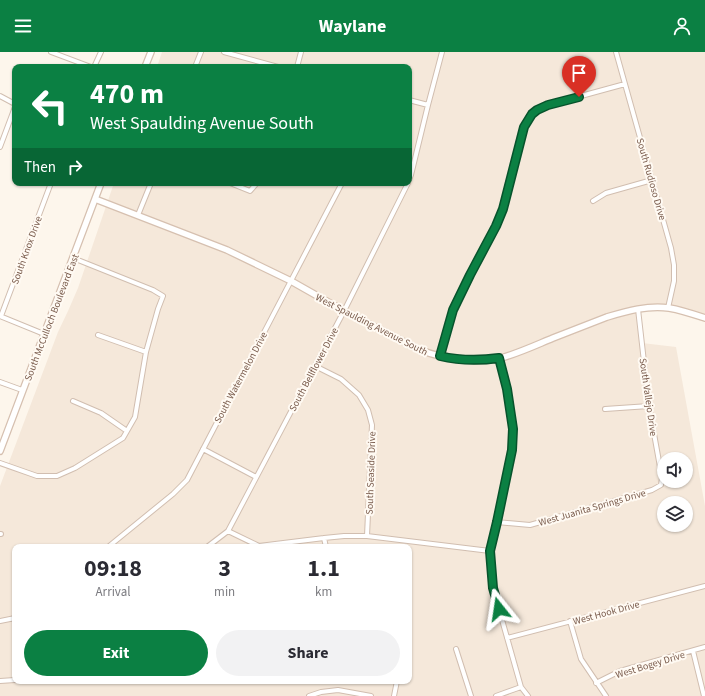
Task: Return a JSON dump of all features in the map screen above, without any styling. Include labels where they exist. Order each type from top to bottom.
[{"type":"street","points":[[52,52],[85,64]]},
{"type":"street","points":[[95,64],[101,52]]},
{"type":"street","points":[[146,64],[151,52]]},
{"type":"street","points":[[196,64],[201,52]]},
{"type":"street","points":[[224,52],[268,64]]},
{"type":"street","points":[[299,64],[301,52]]},
{"type":"street","points":[[412,175],[442,52]]},
{"type":"street","name":"South Rudioso Drive","points":[[616,52],[671,248],[674,264],[674,281],[668,308]]},
{"type":"street","points":[[440,356],[453,310],[496,226],[503,209],[527,120],[537,110],[548,105],[625,84]]},
{"type":"street","points":[[0,96],[12,103]]},
{"type":"street","points":[[412,101],[428,105]]},
{"type":"street","points":[[0,147],[12,113]]},
{"type":"street","points":[[593,201],[606,193],[652,180]]},
{"type":"street","name":"South Knox Drive","points":[[1,316],[50,186]]},
{"type":"street","name":"South McCulloch Boulevard East","points":[[0,451],[100,186]]},
{"type":"street","points":[[138,215],[150,186]]},
{"type":"street","points":[[238,186],[250,191],[254,186]]},
{"type":"street","name":"South Watermelon Drive","points":[[112,544],[173,494],[187,480],[340,186]]},
{"type":"street","name":"South Bellflower Drive","points":[[211,544],[228,531],[344,311],[406,186]]},
{"type":"street","name":"West Spaulding Avenue South","points":[[95,199],[227,250],[291,281],[344,311],[420,350],[440,356],[467,360],[499,358],[517,353],[607,317],[638,309],[668,308],[690,312],[705,318]]},
{"type":"street","points":[[0,463],[37,476],[57,476],[75,468],[123,438],[135,417],[146,352],[163,296],[153,290],[73,258]]},
{"type":"street","name":"South Vallejo Drive","points":[[638,309],[649,406],[657,452]]},
{"type":"street","points":[[1,316],[44,334]]},
{"type":"street","points":[[98,335],[146,352]]},
{"type":"street","points":[[499,358],[507,389],[513,429],[512,450],[490,551],[493,588],[521,687],[528,696]]},
{"type":"street","name":"South Seaside Drive","points":[[315,366],[341,379],[359,396],[368,410],[372,425],[367,536]]},
{"type":"street","points":[[0,382],[22,390]]},
{"type":"street","points":[[73,401],[101,413],[127,431]]},
{"type":"street","points":[[605,409],[649,406]]},
{"type":"street","points":[[203,449],[256,477]]},
{"type":"street","name":"West Juanita Springs Drive","points":[[497,522],[530,525],[652,490],[657,487]]},
{"type":"street","points":[[228,531],[255,544]]},
{"type":"street","points":[[275,544],[344,536],[367,536],[490,551]]},
{"type":"street","points":[[324,538],[325,544]]},
{"type":"street","name":"West Hook Drive","points":[[507,638],[705,586]]},
{"type":"street","points":[[0,621],[12,619]]},
{"type":"street","points":[[570,621],[581,659],[606,696]]},
{"type":"street","name":"West Bogey Drive","points":[[596,683],[620,671],[705,647]]},
{"type":"street","points":[[456,649],[471,696]]},
{"type":"street","points":[[693,651],[704,696]]},
{"type":"street","points":[[0,681],[12,680]]},
{"type":"street","points":[[394,696],[396,684]]},
{"type":"street","points":[[496,696],[521,687]]},
{"type":"street","points":[[309,696],[321,692],[338,690],[371,696]]},
{"type":"shaded area","points":[[162,52],[705,52],[705,318],[668,308],[638,309],[642,343],[676,347],[705,506],[705,696],[0,696],[0,486],[58,332],[78,288],[113,186],[412,186],[412,64],[158,64]]},
{"type":"route","points":[[499,609],[493,588],[490,551],[512,450],[513,429],[507,389],[499,358],[467,360],[440,356],[453,310],[458,298],[496,226],[503,209],[527,120],[537,110],[548,105],[579,97]]}]
